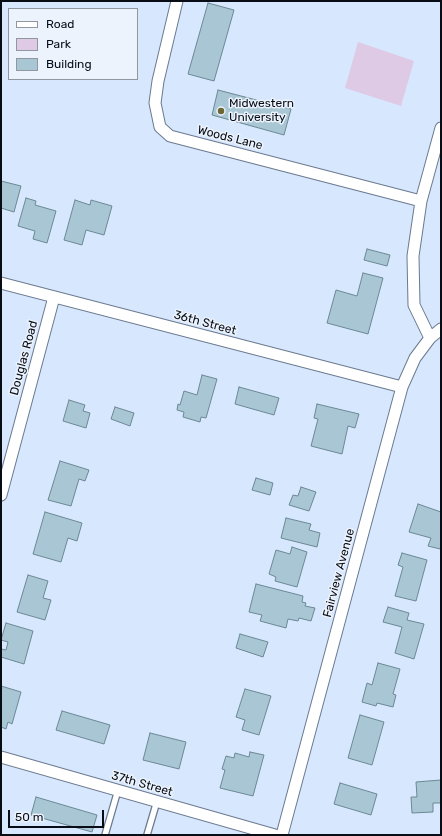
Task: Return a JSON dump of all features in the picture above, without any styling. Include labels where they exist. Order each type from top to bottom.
[{"type":"street","name":"Woods Lane","points":[[177,1],[158,81],[155,103],[160,126],[170,136],[421,201]]},
{"type":"street","points":[[430,338],[414,305],[413,256],[421,201],[441,128]]},
{"type":"street","name":"36th Street","points":[[1,283],[402,387]]},
{"type":"street","name":"Douglas Road","points":[[1,495],[54,297]]},
{"type":"street","name":"Fairview Avenue","points":[[282,835],[402,387],[415,358],[430,338],[441,329]]},
{"type":"street","name":"37th Street","points":[[1,757],[275,835]]},
{"type":"lane","points":[[105,835],[118,790]]},
{"type":"lane","points":[[147,835],[158,802]]},
{"type":"green space","points":[[358,42],[414,61],[401,106],[345,88]]},
{"type":"building","points":[[208,3],[234,10],[214,81],[188,74]]},
{"type":"building","points":[[218,90],[291,109],[284,135],[212,115]]},
{"type":"building","points":[[1,181],[21,186],[14,212],[1,208]]},
{"type":"building","points":[[26,198],[36,201],[35,205],[56,211],[47,243],[33,239],[35,231],[18,226]]},
{"type":"building","points":[[75,200],[90,205],[91,200],[112,206],[104,235],[86,230],[82,245],[64,240]]},
{"type":"building","points":[[367,249],[390,255],[387,266],[364,260]]},
{"type":"building","points":[[363,273],[383,278],[368,334],[327,323],[336,290],[357,296]]},
{"type":"building","points":[[202,375],[217,379],[206,418],[201,417],[200,422],[183,417],[184,412],[177,410],[184,391],[197,395]]},
{"type":"building","points":[[239,387],[279,398],[274,415],[235,404]]},
{"type":"building","points":[[69,400],[85,405],[83,411],[90,413],[86,428],[63,421]]},
{"type":"building","points":[[317,404],[359,414],[355,428],[348,426],[342,454],[311,446],[318,419],[314,418]]},
{"type":"building","points":[[115,407],[134,413],[130,426],[111,419]]},
{"type":"building","points":[[60,461],[89,470],[85,481],[79,479],[71,506],[48,500]]},
{"type":"building","points":[[256,478],[273,483],[270,495],[252,490]]},
{"type":"building","points":[[301,487],[316,492],[309,511],[289,505],[293,495],[298,496]]},
{"type":"building","points":[[418,504],[441,512],[440,549],[428,546],[431,538],[409,532]]},
{"type":"building","points":[[45,512],[82,523],[77,541],[68,538],[61,562],[33,554]]},
{"type":"building","points":[[286,518],[311,524],[309,530],[320,533],[317,547],[281,538]]},
{"type":"building","points":[[292,547],[307,552],[297,587],[275,581],[276,577],[269,574],[276,550],[290,554]]},
{"type":"building","points":[[402,553],[427,560],[416,601],[395,596],[403,567],[398,565]]},
{"type":"building","points":[[28,575],[48,581],[43,598],[51,600],[45,620],[17,612]]},
{"type":"building","points":[[256,584],[303,596],[302,602],[306,603],[305,606],[315,608],[311,621],[299,618],[298,621],[288,619],[286,628],[260,621],[262,615],[249,612]]},
{"type":"building","points":[[388,607],[409,613],[407,620],[424,624],[414,659],[395,653],[402,627],[383,622]]},
{"type":"building","points":[[6,623],[33,631],[24,664],[1,657],[1,649],[6,650],[8,642],[1,640]]},
{"type":"building","points":[[240,634],[268,642],[263,657],[236,648]]},
{"type":"building","points":[[378,663],[400,669],[393,694],[396,695],[393,707],[377,703],[376,706],[362,702],[367,683],[372,685]]},
{"type":"building","points":[[1,686],[21,692],[12,724],[8,722],[6,729],[1,727]]},
{"type":"building","points":[[245,689],[271,696],[259,735],[242,730],[245,720],[236,717]]},
{"type":"building","points":[[62,711],[110,725],[104,744],[56,730]]},
{"type":"building","points":[[360,715],[384,722],[372,765],[348,758]]},
{"type":"building","points":[[150,733],[186,742],[179,769],[143,760]]},
{"type":"building","points":[[250,752],[264,755],[253,796],[220,788],[225,770],[222,769],[226,756],[234,758],[235,753],[249,757]]},
{"type":"building","points":[[441,780],[441,803],[433,803],[433,812],[412,813],[411,797],[417,797],[416,782]]},
{"type":"building","points":[[340,783],[377,794],[371,815],[334,804]]},
{"type":"building","points":[[36,797],[97,815],[92,832],[31,815]]},
{"type":"place","name":"Midwestern University","points":[[221,111]]}]
